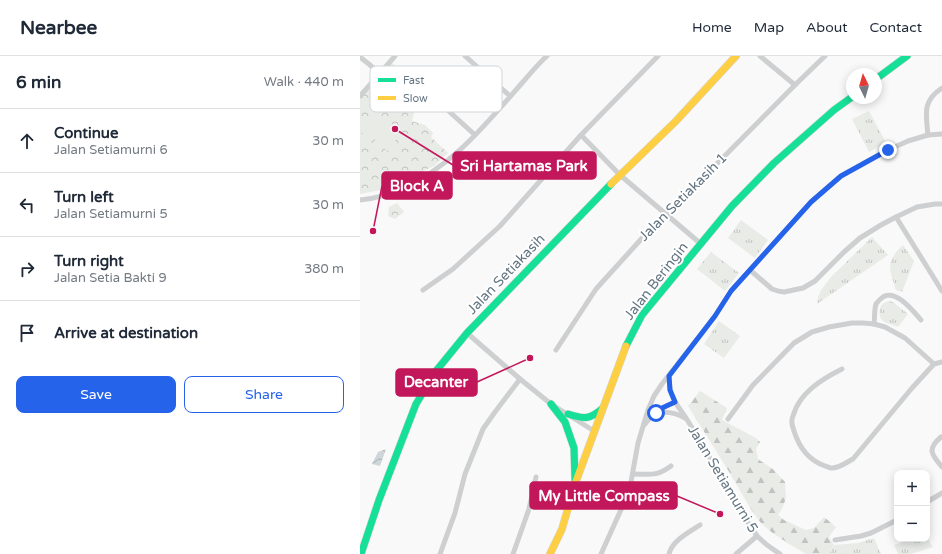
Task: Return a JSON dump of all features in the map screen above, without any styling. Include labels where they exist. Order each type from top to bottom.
[{"type":"street","points":[[386,66],[395,56]]},
{"type":"street","points":[[465,56],[476,66]]},
{"type":"street","points":[[423,290],[453,269],[500,226],[580,135],[658,56]]},
{"type":"street","name":"Jalan Setiakasih","points":[[361,554],[379,500],[416,404],[436,371],[467,333],[620,175],[676,121],[736,56]]},
{"type":"street","points":[[760,56],[795,85]]},
{"type":"street","name":"Jalan Setiakasih 1","points":[[556,350],[596,289],[644,236],[825,56]]},
{"type":"street","points":[[882,75],[907,56]]},
{"type":"street","points":[[360,57],[371,66]]},
{"type":"street","points":[[502,105],[544,57]]},
{"type":"street","points":[[360,96],[370,84]]},
{"type":"street","points":[[928,135],[926,107],[933,95],[942,88]]},
{"type":"street","points":[[502,89],[510,96]]},
{"type":"street","name":"Jalan Beringin","points":[[550,554],[562,529],[575,484],[626,344],[642,315],[732,206],[774,163],[834,110],[846,101]]},
{"type":"street","points":[[450,112],[475,135]]},
{"type":"street","points":[[360,200],[371,200],[382,197],[410,185],[437,169],[475,135],[496,112]]},
{"type":"street","points":[[601,554],[629,492],[638,443],[651,403],[658,390],[715,316],[731,291],[811,202],[841,176],[908,141],[928,135],[942,134]]},
{"type":"street","points":[[580,135],[620,175],[701,244]]},
{"type":"street","points":[[750,270],[772,289],[784,292],[803,288],[815,281],[860,238],[896,217],[917,207],[942,204]]},
{"type":"street","points":[[896,217],[942,291]]},
{"type":"street","points":[[874,324],[877,303],[884,296],[890,295],[894,295],[921,320]]},
{"type":"street","points":[[728,419],[753,384],[794,344],[812,332],[829,326],[874,324],[905,338],[934,364]]},
{"type":"street","points":[[467,333],[551,404],[594,431]]},
{"type":"street","points":[[842,369],[817,383],[807,392],[799,402],[792,418],[797,441],[804,452],[819,464],[832,468],[843,465],[853,459],[934,364],[942,362]]},
{"type":"street","name":"Jalan Setiamurni 5","points":[[669,376],[670,390],[675,402],[706,450],[726,490],[757,536],[780,554]]},
{"type":"street","points":[[440,554],[455,513],[465,474],[483,429],[520,379]]},
{"type":"street","points":[[642,429],[647,422],[662,408],[675,402]]},
{"type":"street","points":[[551,404],[565,422],[574,448],[575,484]]},
{"type":"street","points":[[568,414],[585,418],[595,416],[604,407]]},
{"type":"street","name":"Jalan Setiamurni 5","points":[[656,413],[672,412],[686,418]]},
{"type":"street","points":[[941,436],[934,442],[932,454],[942,467]]},
{"type":"street","points":[[633,474],[656,474],[663,472],[671,466]]},
{"type":"street","points":[[513,554],[529,509],[536,477]]},
{"type":"street","points":[[930,500],[942,493]]},
{"type":"street","points":[[835,540],[872,533],[894,522]]},
{"type":"street","points":[[669,554],[670,548],[673,544],[700,525]]},
{"type":"street","points":[[736,554],[757,536]]},
{"type":"green space","points":[[370,88],[370,112],[414,112],[412,121],[425,125],[433,133],[431,137],[448,153],[434,166],[386,189],[360,194],[360,99]]},
{"type":"green space","points":[[869,111],[886,143],[869,152],[852,119]]},
{"type":"green space","points":[[372,112],[376,112],[385,119],[369,138],[360,131],[360,126]]},
{"type":"green space","points":[[388,121],[402,131],[388,151],[374,142]]},
{"type":"green space","points":[[397,203],[404,212],[395,219],[388,216],[389,207]]},
{"type":"green space","points":[[741,220],[768,240],[755,258],[728,238]]},
{"type":"green space","points":[[872,237],[888,255],[817,304],[821,290],[831,277]]},
{"type":"green space","points":[[903,245],[914,261],[902,292],[896,290],[890,271],[890,266],[893,256]]},
{"type":"green space","points":[[711,252],[739,273],[725,291],[697,269]]},
{"type":"green space","points":[[889,301],[893,302],[908,314],[898,327],[884,322],[881,319],[881,305]]},
{"type":"green space","points":[[719,321],[740,336],[724,358],[704,344]]},
{"type":"green space","points":[[700,391],[727,408],[722,420],[756,438],[760,442],[756,449],[758,459],[774,470],[785,482],[786,498],[778,515],[784,520],[806,530],[814,528],[824,517],[836,527],[829,537],[834,545],[829,554],[806,554],[770,531],[761,523],[752,511],[688,406]]},
{"type":"green space","points":[[874,538],[881,554],[829,554],[834,545],[858,543]]},
{"type":"green space","points":[[904,542],[930,542],[933,547],[911,554],[898,554],[894,545]]},
{"type":"water","points":[[386,449],[380,466],[372,464],[378,452]]},
{"type":"traffic: fast","points":[[882,75],[907,56]]},
{"type":"traffic: fast","points":[[626,346],[642,315],[732,206],[774,163],[834,110],[846,101]]},
{"type":"traffic: fast","points":[[361,554],[379,500],[416,404],[436,371],[467,333],[611,184]]},
{"type":"traffic: fast","points":[[551,404],[565,422],[574,448],[575,480]]},
{"type":"traffic: fast","points":[[568,414],[586,418],[602,409]]},
{"type":"traffic: slow","points":[[611,184],[676,121],[736,56]]},
{"type":"traffic: slow","points":[[550,554],[562,529],[575,484],[626,346]]},
{"type":"place","name":"Sri Hartamas Park","points":[[395,129]]},
{"type":"place","name":"Block A","points":[[373,231]]},
{"type":"place","name":"Decanter","points":[[530,358]]},
{"type":"place","name":"My Little Compass","points":[[720,514]]},
{"type":"route","points":[[656,413],[662,408],[675,402],[670,390],[669,376],[715,316],[731,291],[811,202],[841,176],[888,150]]}]
